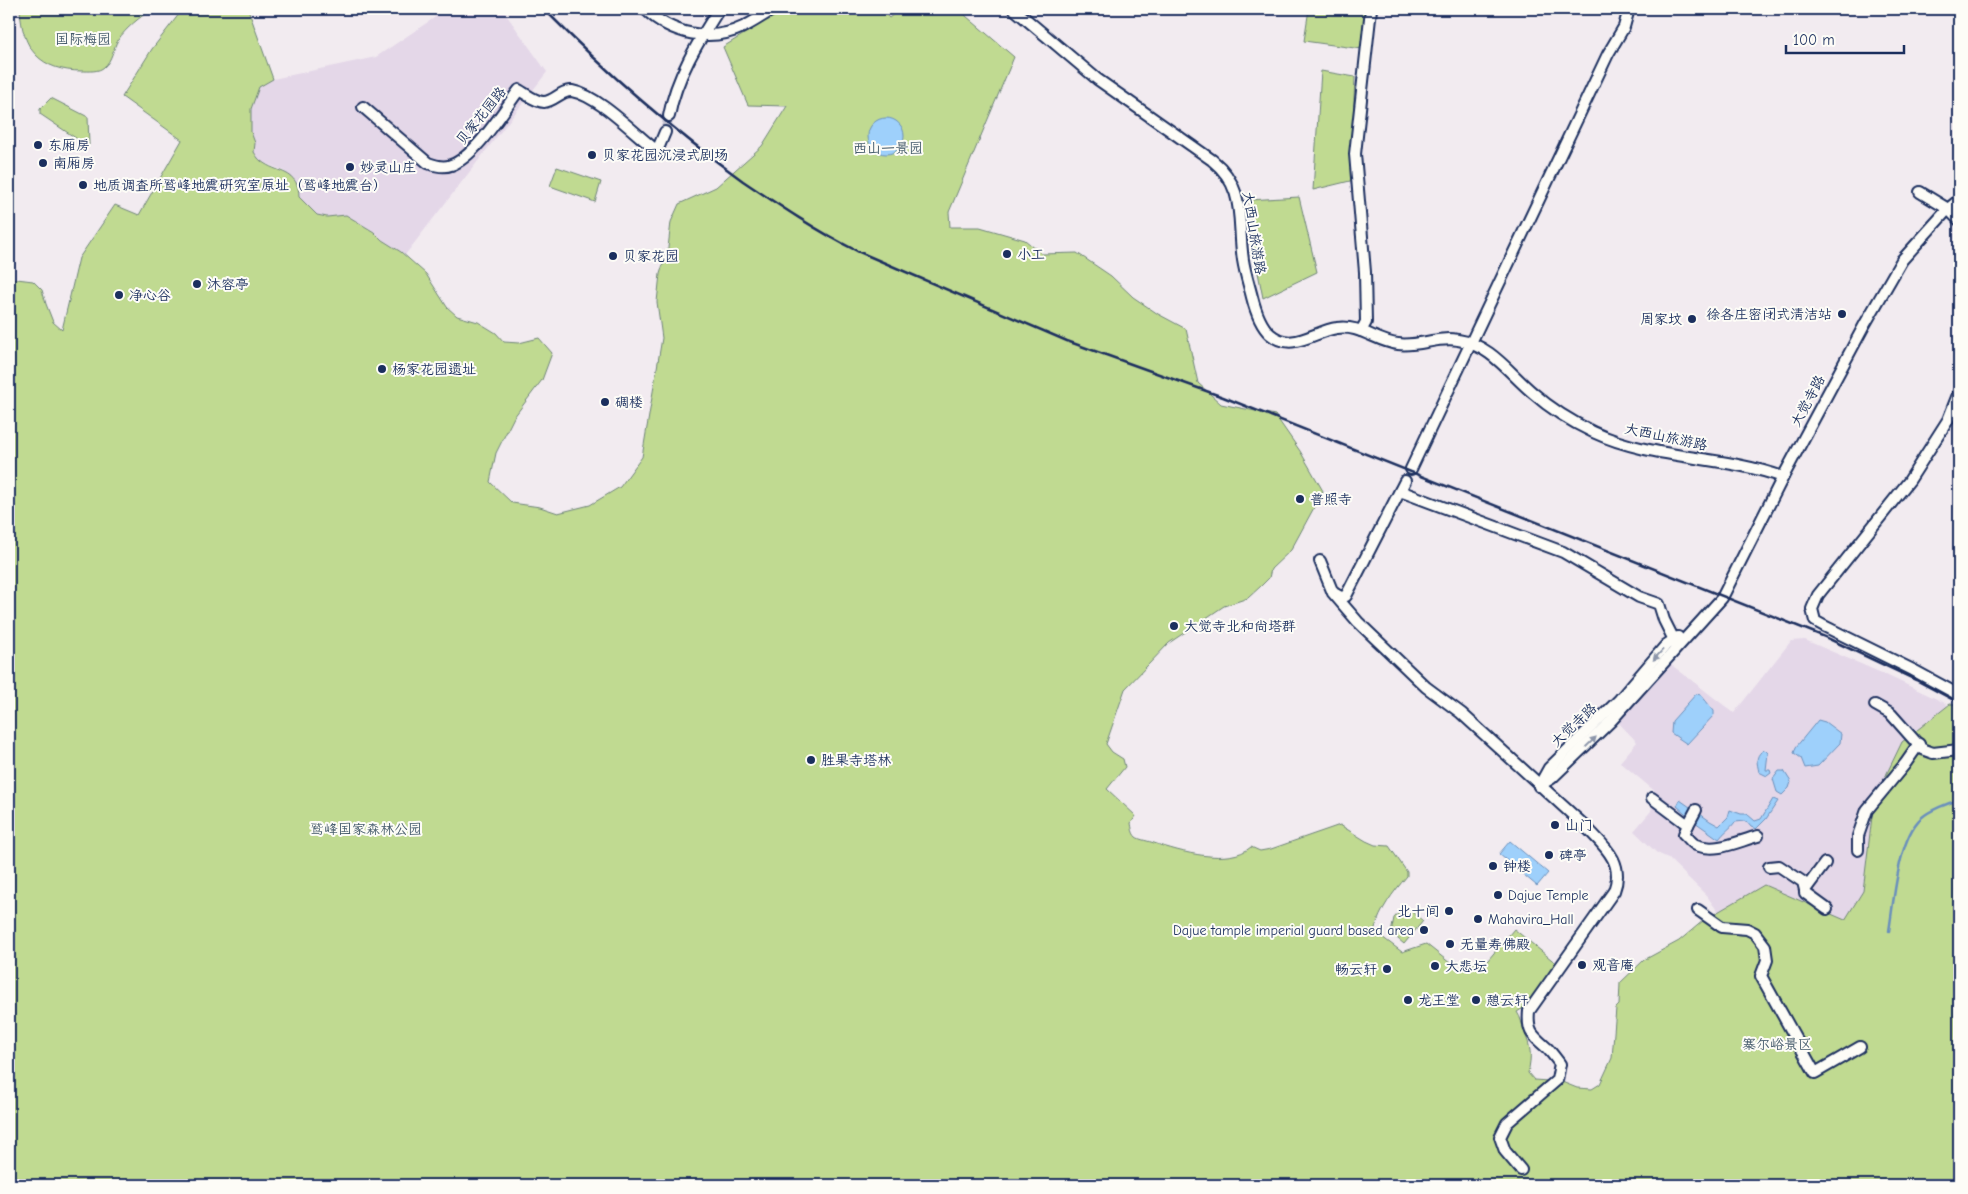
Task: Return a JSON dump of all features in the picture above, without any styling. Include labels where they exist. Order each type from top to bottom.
[{"type":"street","points":[[645,9],[655,18],[672,28],[713,36],[744,27],[774,9]]},
{"type":"street","points":[[669,116],[677,84],[719,9]]},
{"type":"street","name":"大西山旅游路","points":[[1014,9],[1097,79],[1212,160],[1225,173],[1234,188],[1239,205],[1243,261],[1248,282],[1261,321],[1269,333],[1277,339],[1291,342],[1337,328],[1347,328],[1361,331],[1383,342],[1400,345],[1446,339],[1470,343],[1484,348],[1491,353],[1547,404],[1568,419],[1592,432],[1637,448],[1763,469],[1784,477]]},
{"type":"street","points":[[1361,331],[1366,322],[1365,272],[1355,154],[1371,9]]},
{"type":"street","points":[[1411,469],[1608,54],[1624,27],[1629,9]]},
{"type":"street","name":"贝家花园路","points":[[363,107],[428,163],[441,167],[450,166],[466,157],[519,90],[544,102],[564,92],[571,91],[586,96],[602,105],[657,151],[666,132]]},
{"type":"street","points":[[1920,192],[1948,209],[1959,220]]},
{"type":"street","name":"大觉寺路","points":[[1539,786],[1555,775],[1610,722],[1722,598],[1865,324],[1902,260],[1948,209],[1959,200]]},
{"type":"street","points":[[1959,392],[1948,420],[1909,481],[1818,595],[1812,609],[1815,621],[1914,670],[1959,695]]},
{"type":"street","points":[[1333,593],[1341,597],[1346,596],[1405,481]]},
{"type":"street","points":[[1400,491],[1564,552],[1639,597],[1659,604],[1664,620],[1674,640]]},
{"type":"street","points":[[1320,561],[1333,593],[1358,622],[1426,687],[1461,713],[1606,847],[1616,864],[1618,881],[1608,899],[1529,1011],[1528,1026],[1534,1038],[1549,1050],[1560,1064],[1557,1080],[1507,1123],[1500,1138],[1505,1151],[1521,1170]]},
{"type":"street","name":"大觉寺路","points":[[1539,786],[1549,768],[1601,720],[1666,646],[1696,626]]},
{"type":"street","points":[[1875,705],[1892,714],[1922,748],[1933,753],[1959,750]]},
{"type":"street","points":[[1858,850],[1858,836],[1867,810],[1919,744]]},
{"type":"street","points":[[1652,798],[1688,825]]},
{"type":"street","points":[[1696,810],[1684,834],[1694,844],[1717,848],[1758,836]]},
{"type":"street","points":[[1805,890],[1825,863]]},
{"type":"street","points":[[1769,867],[1779,866],[1804,882],[1805,893],[1827,909]]},
{"type":"street","points":[[1698,910],[1722,927],[1746,929],[1755,933],[1765,946],[1767,960],[1761,976],[1815,1073],[1860,1048]]},
{"type":"shaded area","points":[[443,9],[502,9],[547,72],[405,255],[382,240],[374,232],[346,215],[327,217],[317,215],[307,206],[299,197],[299,188],[284,171],[260,161],[254,152],[255,143],[251,132],[251,109],[259,87],[273,79],[376,57],[434,18]]},
{"type":"shaded area","points":[[1805,640],[1945,703],[1959,716],[1864,891],[1853,920],[1721,916],[1707,896],[1668,858],[1657,853],[1634,831],[1651,811],[1652,806],[1647,803],[1657,793],[1620,762],[1637,742],[1617,721],[1658,678],[1657,676],[1669,663],[1734,713],[1791,641]]},
{"type":"green space","name":"国际梅园","points":[[20,9],[152,9],[121,36],[116,43],[111,58],[102,69],[88,71],[67,70],[55,67],[44,62],[36,55],[29,46],[25,36]]},
{"type":"green space","name":"鹫峰国家森林公园","points":[[183,9],[248,9],[273,79],[259,87],[251,109],[251,132],[255,143],[254,152],[261,161],[286,173],[295,181],[299,197],[317,215],[327,217],[346,215],[374,232],[426,274],[447,307],[457,316],[478,322],[496,333],[504,342],[519,343],[539,338],[552,353],[542,380],[514,417],[496,453],[490,482],[512,503],[540,507],[558,513],[590,505],[620,487],[642,457],[662,338],[657,302],[660,274],[668,248],[671,222],[679,204],[716,187],[762,146],[787,106],[748,105],[723,47],[785,9],[890,9],[887,16],[889,18],[900,9],[961,9],[966,16],[1014,57],[949,212],[950,227],[980,227],[1025,240],[1042,254],[1077,253],[1111,276],[1133,297],[1158,314],[1186,329],[1198,383],[1221,404],[1275,415],[1300,451],[1323,491],[1291,550],[1271,569],[1269,578],[1248,598],[1224,606],[1169,643],[1125,689],[1106,744],[1112,752],[1123,759],[1125,767],[1107,789],[1136,816],[1131,823],[1136,837],[1204,856],[1230,856],[1242,853],[1251,847],[1260,851],[1271,849],[1340,825],[1375,845],[1389,846],[1407,872],[1407,876],[1396,889],[1380,915],[1374,931],[1402,952],[1426,944],[1460,971],[1468,962],[1483,966],[1514,929],[1557,964],[1525,1007],[1517,1012],[1529,1047],[1530,1061],[1528,1073],[1534,1080],[1562,1082],[1577,1088],[1592,1089],[1600,1084],[1612,1058],[1620,983],[1644,960],[1679,941],[1704,920],[1764,885],[1845,920],[1863,891],[1874,800],[1902,742],[1950,704],[1959,705],[1959,1185],[9,1185],[9,278],[33,281],[42,290],[53,322],[62,330],[79,258],[115,205],[139,215],[182,140],[122,97],[152,49]]},
{"type":"green space","points":[[1309,9],[1367,9],[1362,49],[1304,41]]},
{"type":"green space","points":[[1321,71],[1355,77],[1351,165],[1354,180],[1313,190]]},
{"type":"green space","points":[[51,98],[88,117],[89,145],[86,145],[40,114],[40,109]]},
{"type":"green space","points":[[557,167],[601,182],[595,202],[550,186]]},
{"type":"green space","points":[[1299,197],[1317,272],[1263,298],[1254,252],[1249,200]]},
{"type":"green space","points":[[1405,906],[1423,921],[1404,944],[1391,933],[1394,918]]},
{"type":"water","points":[[886,118],[893,119],[899,123],[903,129],[903,143],[899,149],[893,153],[886,154],[879,153],[873,149],[869,143],[868,136],[869,129],[873,123],[879,119]]},
{"type":"water","points":[[1696,694],[1701,695],[1714,711],[1714,715],[1687,744],[1671,733],[1672,721]]},
{"type":"water","points":[[1818,720],[1825,722],[1841,734],[1840,743],[1818,766],[1805,768],[1801,758],[1794,753],[1796,747]]},
{"type":"water","points":[[1765,750],[1768,753],[1766,770],[1770,770],[1771,773],[1767,776],[1759,772],[1757,763],[1758,756]]},
{"type":"water","points":[[1779,771],[1784,771],[1791,782],[1789,788],[1782,795],[1777,792],[1773,779]]},
{"type":"water","points":[[1773,799],[1778,801],[1766,819],[1756,829],[1751,827],[1746,821],[1735,822],[1719,839],[1677,806],[1680,800],[1719,826],[1728,817],[1730,810],[1747,814],[1755,821],[1761,819]]},
{"type":"water","points":[[1510,841],[1548,873],[1537,886],[1499,854]]},
{"type":"waterway","points":[[1889,931],[1898,871],[1907,840],[1913,828],[1929,812],[1959,800]]},
{"type":"tunnel","points":[[665,132],[669,116]]},
{"type":"railway","points":[[544,9],[591,55],[690,141],[743,181],[799,218],[857,251],[1067,341],[1223,397],[1825,637],[1916,680],[1959,703]]},
{"type":"place","name":"东厢房","points":[[38,145]]},
{"type":"place","name":"贝家花园沉浸式剧场","points":[[592,155]]},
{"type":"place","name":"南厢房","points":[[43,163]]},
{"type":"place","name":"妙灵山庄","points":[[350,167]]},
{"type":"place","name":"地质调查所鹫峰地震研究室原址（鹫峰地震台）","points":[[83,185]]},
{"type":"place","name":"小工","points":[[1007,254]]},
{"type":"place","name":"贝家花园","points":[[613,256]]},
{"type":"place","name":"沐容亭","points":[[197,284]]},
{"type":"place","name":"净心谷","points":[[119,295]]},
{"type":"place","name":"徐各庄密闭式清洁站","points":[[1842,314]]},
{"type":"place","name":"周家坟","points":[[1692,319]]},
{"type":"place","name":"杨家花园遗址","points":[[382,369]]},
{"type":"place","name":"碉楼","points":[[605,402]]},
{"type":"place","name":"普照寺","points":[[1300,499]]},
{"type":"place","name":"大觉寺北和尚塔群","points":[[1174,626]]},
{"type":"place","name":"胜果寺塔林","points":[[811,760]]},
{"type":"place","name":"山门","points":[[1555,825]]},
{"type":"place","name":"碑亭","points":[[1549,855]]},
{"type":"place","name":"钟楼","points":[[1493,866]]},
{"type":"place","name":"Dajue Temple","points":[[1498,895]]},
{"type":"place","name":"北十间","points":[[1449,911]]},
{"type":"place","name":"Mahavira_Hall","points":[[1478,919]]},
{"type":"place","name":"Dajue tample imperial guard based area","points":[[1424,930]]},
{"type":"place","name":"无量寿佛殿","points":[[1450,944]]},
{"type":"place","name":"观音庵","points":[[1582,965]]},
{"type":"place","name":"大悲坛","points":[[1435,966]]},
{"type":"place","name":"畅云轩","points":[[1387,969]]},
{"type":"place","name":"龙王堂","points":[[1408,1000]]},
{"type":"place","name":"憩云轩","points":[[1476,1000]]},
{"type":"park label","name":"西山一景园","points":[[888,148]]},
{"type":"park label","name":"寨尔峪景区","points":[[1777,1044]]}]
